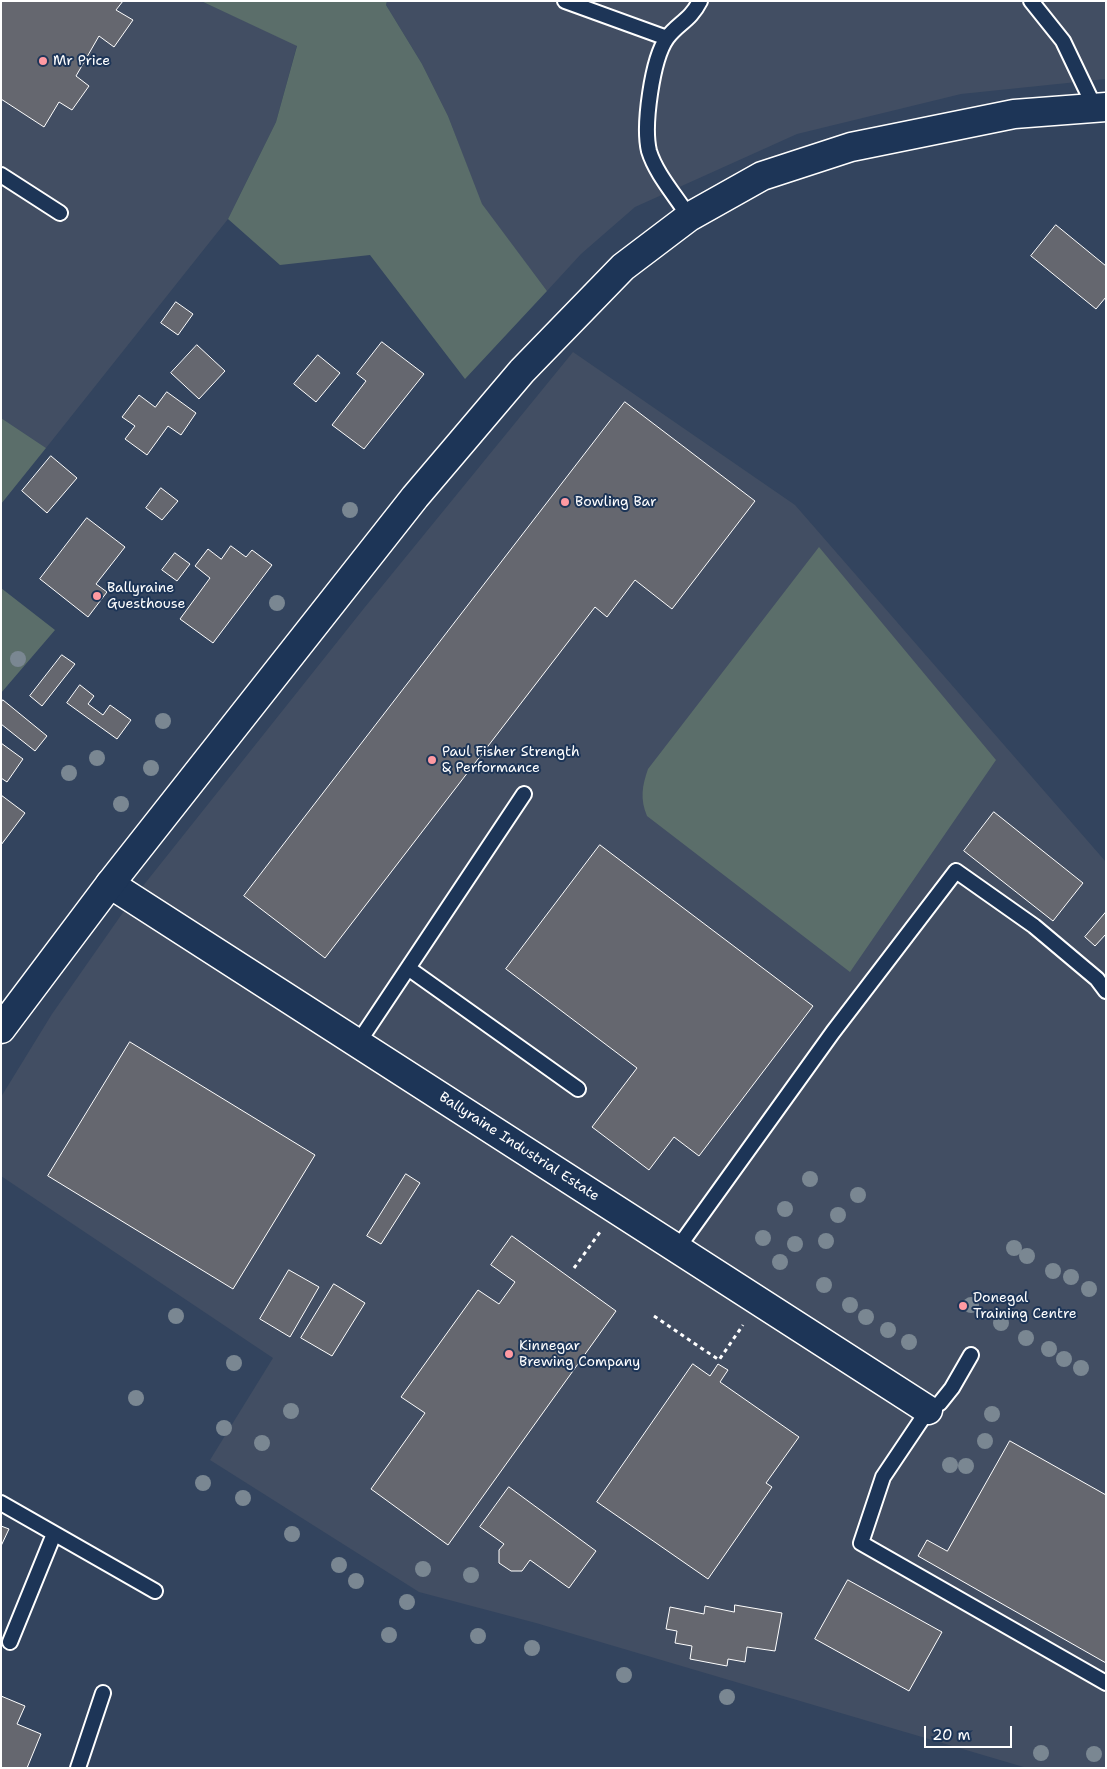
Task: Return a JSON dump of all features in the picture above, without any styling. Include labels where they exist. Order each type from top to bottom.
[{"type":"main road","points":[[1,1029],[110,884],[415,497],[522,371],[623,267],[689,216],[762,176],[851,147],[1014,114],[1100,107]]},
{"type":"main road","name":"Ballyraine Industrial Estate","points":[[110,884],[928,1410]]},
{"type":"lane","points":[[565,1],[667,38]]},
{"type":"lane","points":[[689,216],[657,168],[649,150],[649,96],[654,70],[667,38],[693,15],[700,1]]},
{"type":"lane","points":[[1031,1],[1063,41],[1100,107]]},
{"type":"lane","points":[[1,175],[60,213]]},
{"type":"lane","points":[[358,1043],[524,794]]},
{"type":"lane","points":[[677,1249],[833,1032],[956,871],[1034,926],[1097,980],[1106,992]]},
{"type":"lane","points":[[408,968],[578,1089]]},
{"type":"lane","points":[[972,1355],[952,1388],[940,1402],[928,1410],[883,1477],[861,1543],[1106,1683]]},
{"type":"lane","points":[[1,1503],[155,1591]]},
{"type":"lane","points":[[10,1642],[54,1534]]},
{"type":"lane","points":[[78,1768],[103,1693]]},
{"type":"path","points":[[574,1268],[606,1224]]},
{"type":"path","points":[[654,1316],[719,1360],[744,1324]]},
{"type":"shaded area","points":[[1,1],[201,1],[297,45],[276,122],[228,219],[46,448],[1,418]]},
{"type":"shaded area","points":[[201,1],[387,1],[386,5],[422,64],[448,116],[482,204],[547,291],[465,379],[370,255],[280,265],[228,219],[276,122],[297,46]]},
{"type":"shaded area","points":[[387,1],[1106,1],[1106,79],[961,94],[797,134],[635,207],[581,254],[547,291],[481,204],[448,116],[422,64],[386,5]]},
{"type":"shaded area","points":[[573,352],[795,505],[1106,862],[1106,1768],[1027,1768],[536,1623],[419,1592],[210,1460],[273,1358],[1,1176],[1,1097],[52,1014],[131,901],[365,607]]},
{"type":"shaded area","points":[[1,418],[46,448],[1,504]]},
{"type":"shaded area","points":[[819,547],[996,760],[850,972],[647,816],[643,798],[644,781],[648,769]]},
{"type":"shaded area","points":[[1,588],[55,630],[1,693]]},
{"type":"building","name":"Mr Price","points":[[1,1],[123,1],[116,10],[133,20],[114,47],[99,36],[76,76],[89,86],[72,110],[59,102],[44,127],[1,99]]},
{"type":"building","points":[[1056,225],[1106,266],[1106,297],[1096,309],[1031,256]]},
{"type":"building","points":[[176,302],[193,314],[178,335],[161,323]]},
{"type":"building","points":[[382,342],[424,374],[364,449],[332,425],[366,381],[357,374]]},
{"type":"building","points":[[197,345],[225,371],[199,399],[171,373]]},
{"type":"building","points":[[318,355],[340,373],[316,402],[294,384]]},
{"type":"building","points":[[167,392],[196,413],[181,435],[168,426],[147,455],[125,439],[135,426],[122,417],[139,395],[155,407]]},
{"type":"building","points":[[625,402],[755,501],[672,609],[635,580],[607,617],[595,607],[325,958],[244,896]]},
{"type":"building","points":[[51,456],[77,478],[47,513],[22,491]]},
{"type":"building","points":[[161,488],[178,501],[162,520],[146,508]]},
{"type":"building","points":[[87,518],[125,547],[96,584],[107,592],[88,617],[40,579]]},
{"type":"building","points":[[231,546],[246,557],[252,550],[272,565],[213,643],[180,619],[210,578],[195,566],[208,549],[221,559]]},
{"type":"building","points":[[175,553],[190,564],[177,581],[162,570]]},
{"type":"building","points":[[62,655],[75,664],[42,706],[30,696]]},
{"type":"building","points":[[80,685],[94,696],[88,704],[103,715],[110,705],[131,720],[117,739],[67,703]]},
{"type":"building","points":[[3,700],[47,736],[35,751],[1,724],[1,703]]},
{"type":"building","points":[[1,743],[23,759],[7,782],[1,778]]},
{"type":"building","points":[[1,795],[25,813],[1,845]]},
{"type":"building","points":[[994,812],[1083,883],[1053,921],[964,851]]},
{"type":"building","points":[[600,845],[813,1006],[699,1156],[674,1137],[649,1170],[592,1127],[637,1068],[506,969]]},
{"type":"building","points":[[1106,912],[1106,934],[1095,946],[1085,937]]},
{"type":"building","points":[[130,1042],[315,1155],[233,1289],[48,1176]]},
{"type":"building","points":[[406,1174],[420,1183],[381,1244],[367,1236]]},
{"type":"building","name":"Kinnegar Brewing Company","points":[[512,1236],[616,1311],[448,1545],[371,1489],[425,1413],[401,1397],[478,1290],[499,1304],[515,1282],[491,1265]]},
{"type":"building","points":[[289,1270],[319,1287],[290,1337],[260,1319]]},
{"type":"building","points":[[334,1284],[365,1303],[332,1356],[301,1338]]},
{"type":"building","points":[[693,1364],[710,1376],[718,1364],[728,1370],[720,1382],[799,1437],[766,1483],[772,1487],[708,1579],[597,1502]]},
{"type":"building","points":[[1010,1441],[1106,1495],[1106,1663],[918,1556],[927,1540],[947,1551]]},
{"type":"building","points":[[509,1487],[596,1551],[569,1588],[530,1560],[522,1571],[511,1571],[499,1563],[499,1550],[504,1544],[480,1527]]},
{"type":"building","points":[[1,1526],[9,1529],[1,1546]]},
{"type":"building","points":[[848,1580],[942,1632],[909,1691],[815,1639]]},
{"type":"building","points":[[735,1605],[782,1613],[775,1651],[747,1647],[745,1662],[728,1659],[727,1666],[690,1659],[692,1646],[675,1643],[677,1631],[666,1629],[670,1607],[704,1614],[705,1606],[734,1612]]},
{"type":"building","points":[[1,1696],[25,1706],[17,1724],[41,1734],[27,1768],[1,1768]]},
{"type":"place","name":"Mr Price","points":[[43,61]]},
{"type":"place","name":"Bowling Bar","points":[[565,502]]},
{"type":"place","name":"Ballyraine Guesthouse","points":[[97,596]]},
{"type":"place","name":"Paul Fisher Strength & Performance","points":[[432,760]]},
{"type":"place","name":"Donegal Training Centre","points":[[963,1306]]},
{"type":"place","name":"Kinnegar Brewing Company","points":[[509,1354]]}]
